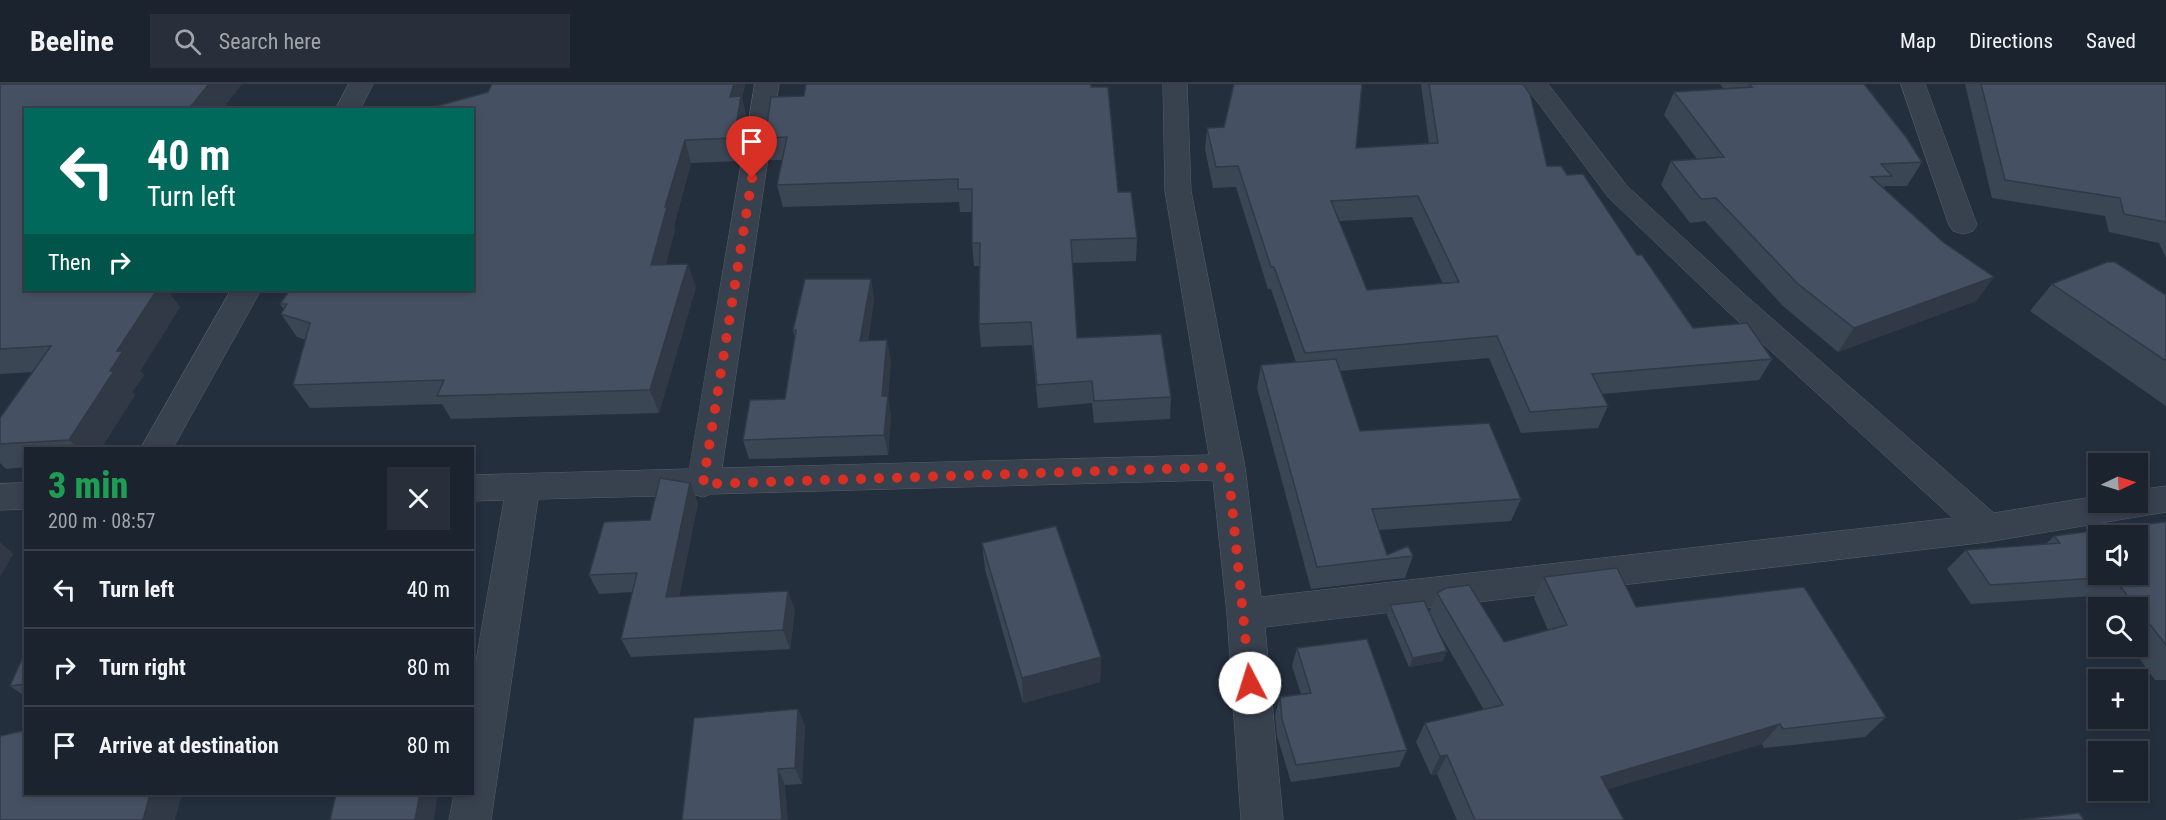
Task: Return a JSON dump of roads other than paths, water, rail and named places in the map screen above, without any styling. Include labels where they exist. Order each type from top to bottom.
[{"type":"street","points":[[348,108],[361,84]]},
{"type":"street","points":[[703,484],[767,84]]},
{"type":"street","points":[[1175,84],[1178,191],[1228,467],[1245,614],[1262,820]]},
{"type":"street","points":[[1536,84],[1618,192],[1734,302],[1987,528]]},
{"type":"street","points":[[1913,84],[1963,225]]},
{"type":"street","points":[[158,447],[245,291]]},
{"type":"street","points":[[474,488],[523,489],[703,484],[1228,467]]},
{"type":"street","points":[[470,820],[523,489]]},
{"type":"street","points":[[0,497],[24,496]]},
{"type":"street","points":[[1245,614],[1987,528],[2166,499]]}]
